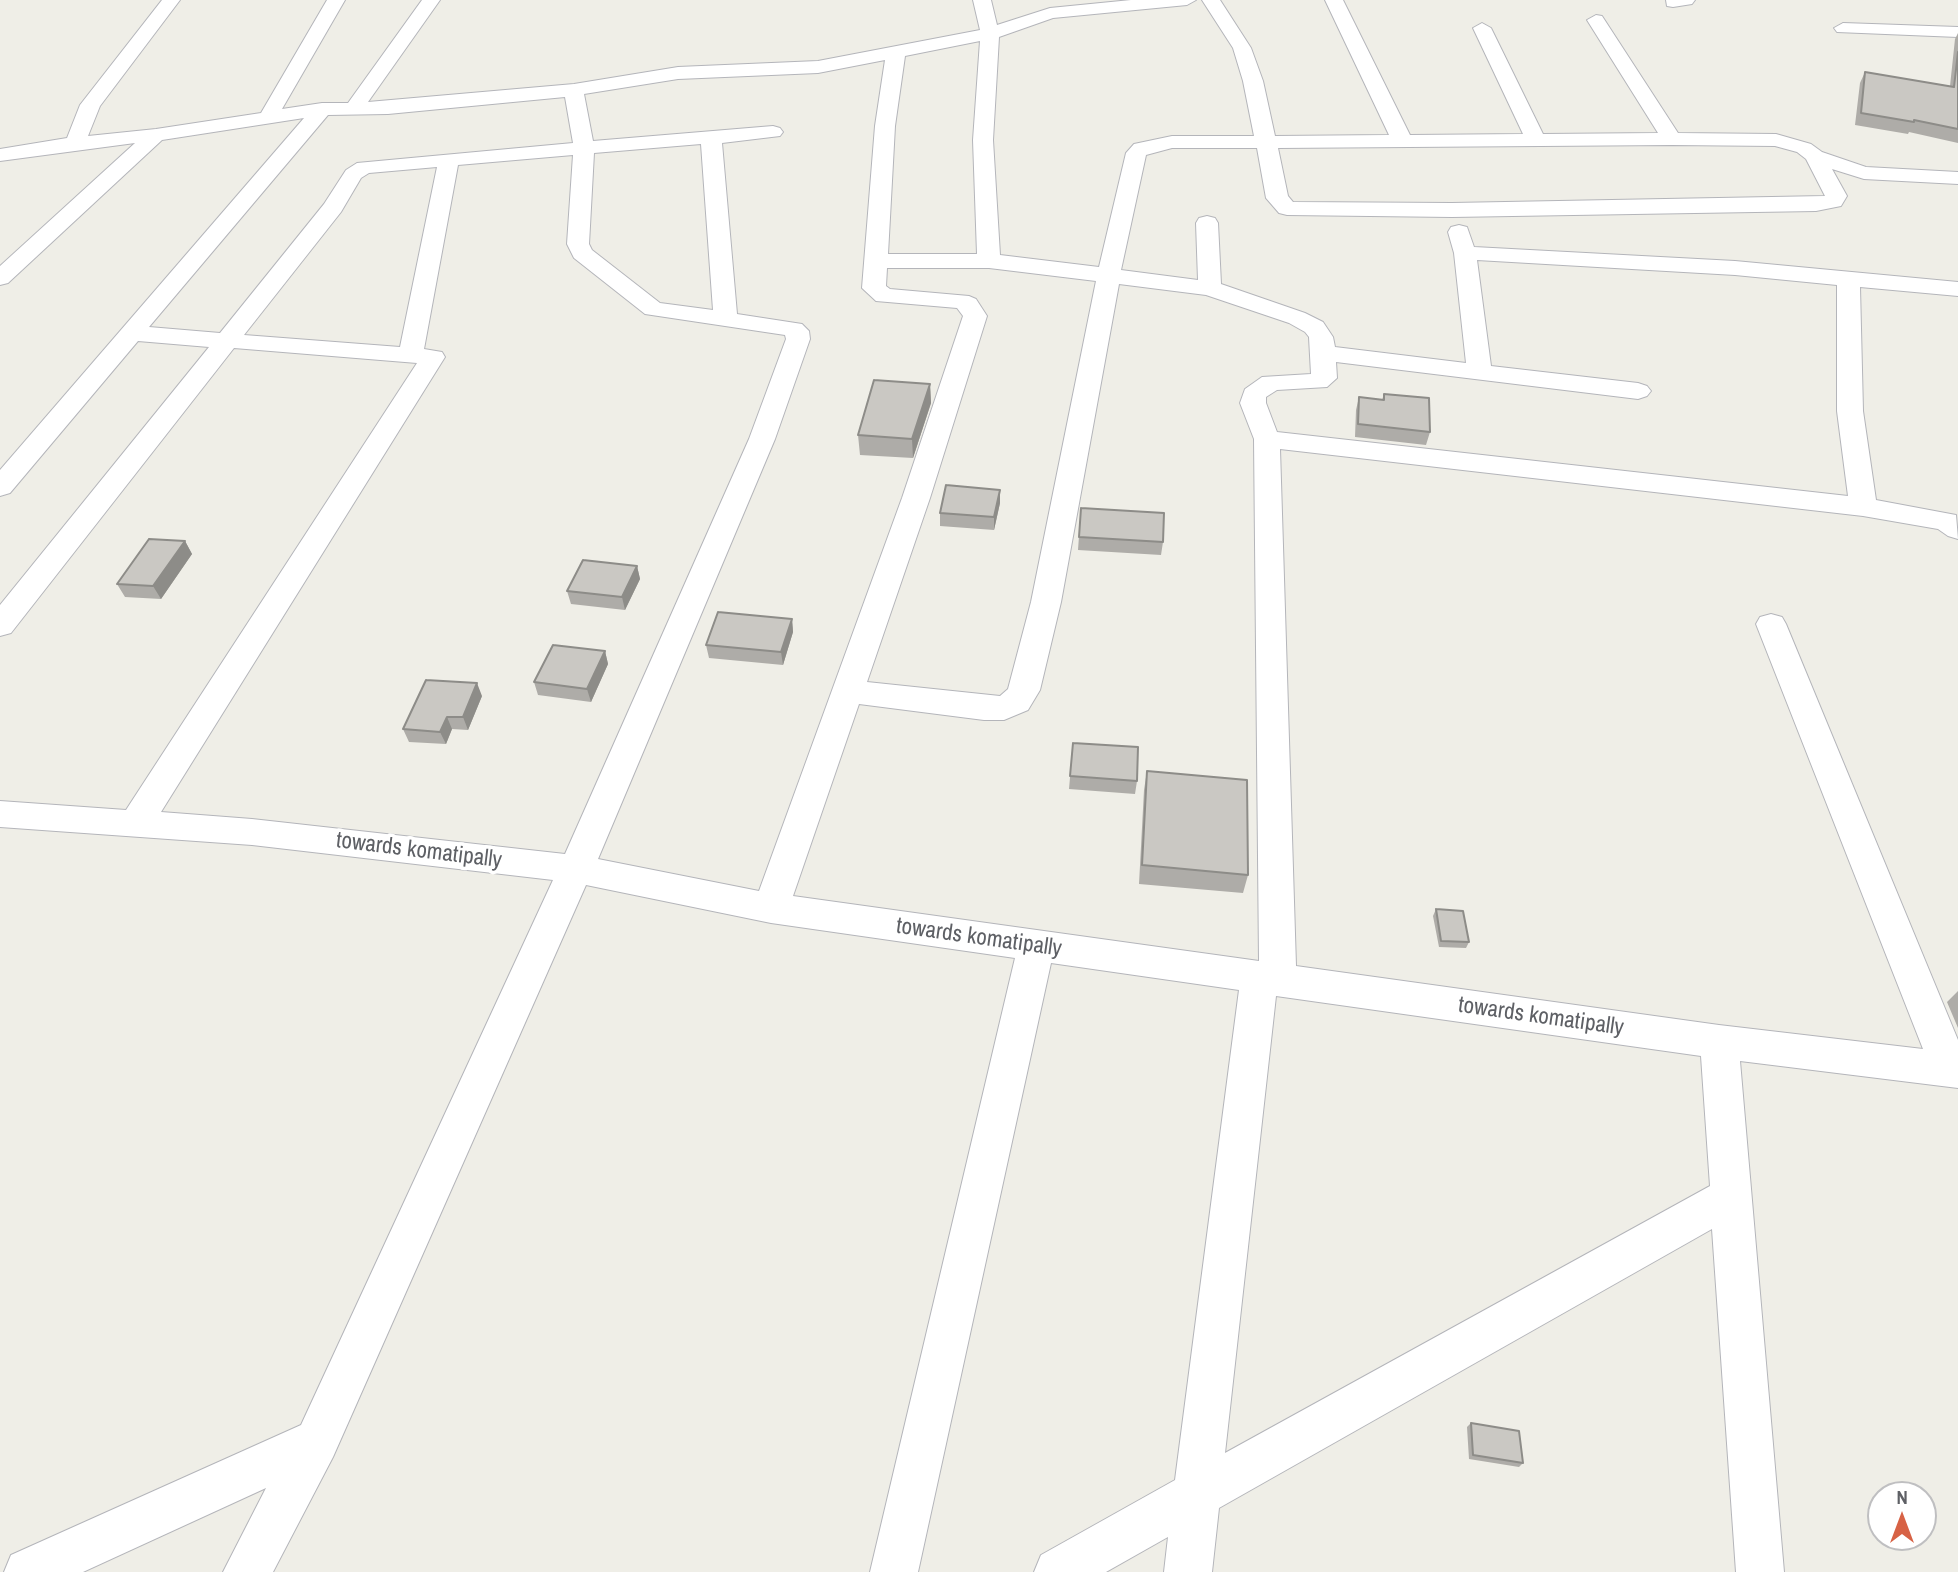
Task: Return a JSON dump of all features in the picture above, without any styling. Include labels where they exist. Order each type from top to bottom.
[{"type":"street","points":[[75,143],[90,104],[171,0]]},
{"type":"street","points":[[268,117],[336,0]]},
{"type":"street","points":[[354,108],[431,0]]},
{"type":"street","points":[[982,0],[990,34],[983,140],[989,261]]},
{"type":"street","points":[[0,155],[75,143],[156,135],[322,109],[388,108],[574,90],[678,73],[818,67],[990,34],[1064,10],[1115,8],[1187,0]]},
{"type":"street","points":[[1210,0],[1242,48],[1253,81],[1277,198],[1287,208],[1452,209],[1833,201],[1836,195],[1815,156]]},
{"type":"street","points":[[1334,0],[1402,141]]},
{"type":"street","points":[[1596,20],[1672,138]]},
{"type":"street","points":[[1482,28],[1536,140]]},
{"type":"street","points":[[1843,28],[1958,32]]},
{"type":"street","points":[[771,908],[916,498],[975,316],[968,304],[961,300],[898,297],[877,292],[874,288],[885,126],[896,52]]},
{"type":"street","points":[[247,1572],[317,1441],[576,869],[762,439],[798,339],[797,331],[793,329],[653,309],[582,253],[578,244],[584,150],[574,90]]},
{"type":"street","points":[[0,487],[322,109]]},
{"type":"street","points":[[0,626],[333,207],[354,174],[364,167],[773,132]]},
{"type":"street","points":[[0,278],[156,135]]},
{"type":"street","points":[[711,138],[726,320]]},
{"type":"street","points":[[848,691],[984,708],[1004,708],[1017,702],[1024,690],[1046,602],[1108,278],[1136,153],[1141,148],[1172,142],[1672,138],[1776,141],[1804,148],[1815,156],[1864,173],[1958,178]]},
{"type":"street","points":[[410,356],[449,160]]},
{"type":"street","points":[[1452,209],[1465,253],[1479,371]]},
{"type":"street","points":[[1207,223],[1210,288]]},
{"type":"street","points":[[1465,253],[1735,268],[1958,289]]},
{"type":"street","points":[[876,261],[989,261],[1108,278],[1210,288],[1297,318],[1314,327],[1321,337],[1324,378],[1318,382],[1271,382],[1254,394],[1253,403],[1267,439],[1268,979],[1188,1572]]},
{"type":"street","points":[[1847,279],[1851,328],[1850,411],[1863,507]]},
{"type":"street","points":[[131,333],[433,358],[136,823]]},
{"type":"street","points":[[1323,354],[1638,391]]},
{"type":"street","points":[[1267,439],[1863,507],[1946,521],[1957,529]]},
{"type":"street","points":[[1771,624],[1955,1071]]},
{"type":"street","name":"towards komatipally","points":[[0,814],[252,832],[576,869],[771,908],[1719,1042],[1955,1071]]},
{"type":"street","points":[[894,1572],[1036,946]]},
{"type":"street","points":[[1719,1042],[1760,1572]]},
{"type":"street","points":[[1058,1572],[1731,1196]]},
{"type":"street","points":[[28,1572],[317,1441]]},
{"type":"building","points":[[1958,52],[1958,129],[1861,113],[1865,72],[1954,87]]},
{"type":"building","points":[[874,380],[930,384],[912,439],[858,435]]},
{"type":"building","points":[[1384,394],[1429,398],[1430,432],[1358,424],[1359,397],[1384,400]]},
{"type":"building","points":[[946,485],[1000,490],[994,517],[940,513]]},
{"type":"building","points":[[1081,508],[1164,513],[1163,542],[1079,537]]},
{"type":"building","points":[[149,539],[185,541],[153,586],[117,584]]},
{"type":"building","points":[[583,560],[637,566],[622,597],[567,591]]},
{"type":"building","points":[[718,612],[792,619],[781,652],[706,645]]},
{"type":"building","points":[[553,645],[605,651],[587,689],[534,682]]},
{"type":"building","points":[[426,680],[477,683],[463,717],[447,717],[440,732],[403,729]]},
{"type":"building","points":[[1073,743],[1138,747],[1137,781],[1070,776]]},
{"type":"building","points":[[1147,771],[1247,780],[1248,875],[1142,865]]},
{"type":"building","points":[[1436,909],[1463,911],[1469,942],[1441,941]]},
{"type":"building","points":[[1471,1423],[1519,1431],[1523,1463],[1473,1455]]}]
